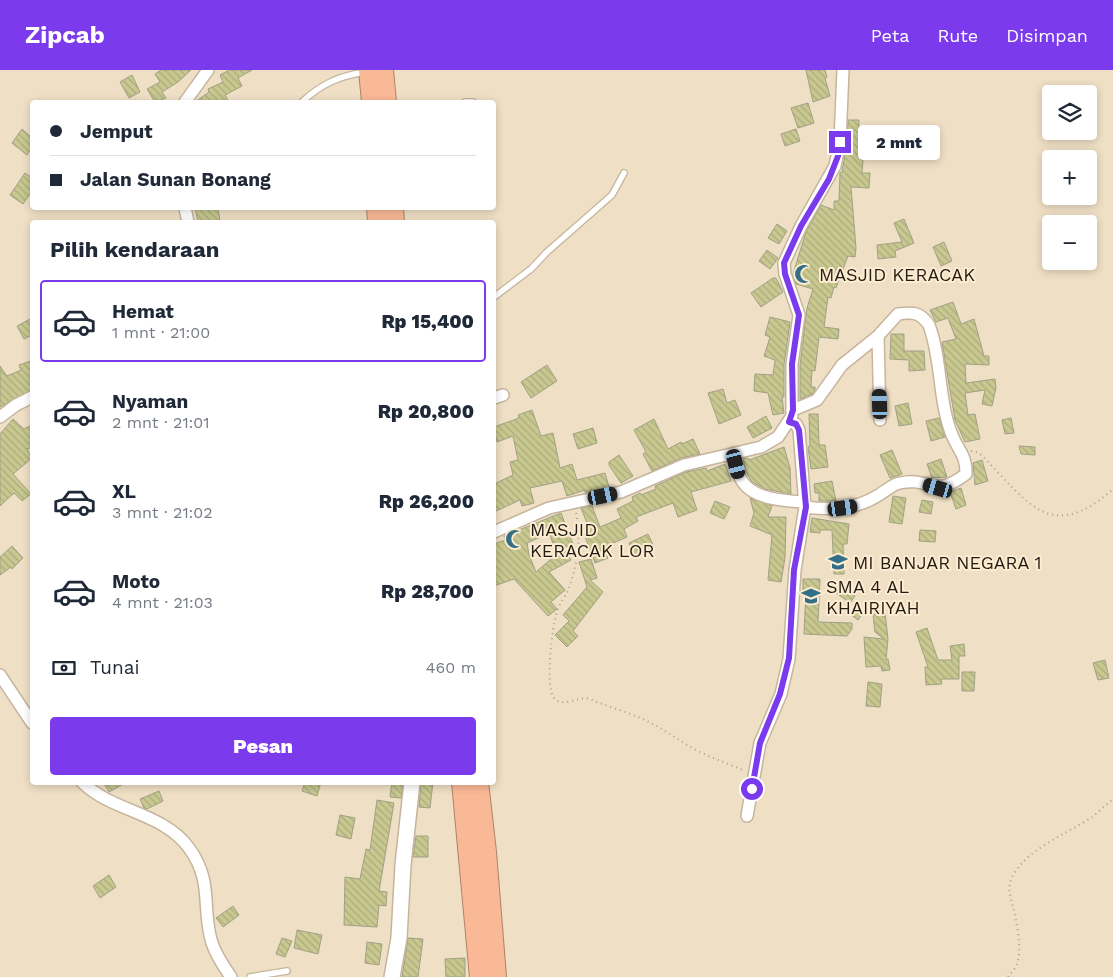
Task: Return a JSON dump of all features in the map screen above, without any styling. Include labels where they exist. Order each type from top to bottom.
[{"type":"highway","points":[[372,100],[374,70]]},
{"type":"highway","points":[[374,70],[385,100]]},
{"type":"highway","points":[[462,785],[488,970]]},
{"type":"highway","points":[[478,785],[488,970]]},
{"type":"street","points":[[186,100],[208,70]]},
{"type":"street","points":[[496,531],[537,512],[574,501],[621,492],[684,466],[770,444],[782,433],[789,422],[793,410],[792,364],[799,315],[785,274],[784,263],[801,226],[829,179],[838,156],[843,70]]},
{"type":"street","points":[[734,454],[741,480],[750,489],[774,498],[825,509],[854,506],[876,497],[898,483],[912,481],[938,488],[946,486],[966,474],[966,462],[963,452],[952,435],[947,418],[939,382],[932,333],[923,316],[913,312],[898,314],[878,336],[842,365],[817,400],[793,410]]},
{"type":"street","points":[[878,336],[880,420]]},
{"type":"street","points":[[0,417],[30,397]]},
{"type":"street","points":[[747,816],[760,743],[780,694],[789,658],[794,570],[805,504],[799,430],[796,424],[789,422]]},
{"type":"street","points":[[0,675],[30,719]]},
{"type":"street","points":[[87,785],[104,798],[161,823],[179,836],[189,848],[205,883],[212,943],[230,977]]},
{"type":"street","points":[[392,977],[399,938],[403,866],[412,785]]},
{"type":"lane","points":[[304,100],[332,80],[374,70]]},
{"type":"lane","points":[[496,295],[531,269],[547,252],[612,195],[624,173]]},
{"type":"lane","points":[[250,977],[287,971]]},
{"type":"path","points":[[963,452],[979,453],[992,469],[1032,506],[1052,516],[1072,515],[1088,509],[1113,489]]},
{"type":"path","points":[[574,501],[579,534],[573,572],[554,621],[550,642],[550,684],[553,696],[556,700],[565,702],[585,698],[646,720],[696,750],[754,775]]},
{"type":"path","points":[[1008,977],[1017,966],[1018,960],[1018,934],[1009,889],[1010,881],[1022,864],[1049,841],[1091,817],[1113,799]]},
{"type":"building","points":[[161,70],[191,70],[178,82],[162,92],[166,98],[160,100],[154,100],[147,89],[160,82],[155,74]]},
{"type":"building","points":[[229,70],[252,70],[238,78],[242,86],[225,95],[228,100],[198,100],[209,92],[208,89],[223,82],[220,75]]},
{"type":"building","points":[[806,70],[825,70],[827,77],[825,78],[830,96],[813,102]]},
{"type":"building","points":[[132,75],[140,92],[129,98],[120,82]]},
{"type":"building","points":[[808,103],[814,123],[798,128],[791,108]]},
{"type":"building","points":[[848,120],[859,120],[859,146],[864,147],[862,173],[870,173],[869,188],[851,187],[856,248],[855,257],[848,256],[836,288],[834,287],[831,298],[828,297],[824,327],[839,329],[838,339],[819,337],[815,371],[812,370],[811,387],[815,387],[815,390],[812,394],[800,399],[800,365],[807,308],[813,289],[796,284],[793,274],[806,232],[821,205],[834,210],[834,201],[839,201],[840,173],[842,172],[847,143]]},
{"type":"building","points":[[22,129],[30,136],[30,150],[27,155],[12,143]]},
{"type":"building","points":[[796,129],[800,141],[785,146],[781,134]]},
{"type":"building","points":[[25,173],[30,177],[30,194],[23,204],[10,195]]},
{"type":"building","points":[[195,210],[218,210],[220,220],[198,220]]},
{"type":"building","points":[[904,219],[914,243],[895,251],[896,257],[878,259],[877,245],[902,242],[894,223]]},
{"type":"building","points":[[777,224],[787,231],[779,244],[768,238]]},
{"type":"building","points":[[944,242],[952,261],[941,266],[933,247]]},
{"type":"building","points":[[767,250],[778,258],[770,269],[759,261]]},
{"type":"building","points":[[773,278],[776,278],[783,292],[761,307],[751,293]]},
{"type":"building","points":[[953,302],[961,324],[974,319],[984,356],[989,356],[989,365],[965,364],[966,383],[995,379],[996,388],[992,406],[982,404],[985,390],[965,393],[968,415],[975,414],[980,439],[965,442],[955,420],[942,342],[956,339],[948,318],[936,322],[930,310]]},
{"type":"building","points":[[770,317],[790,322],[784,364],[784,397],[782,397],[784,413],[773,415],[768,393],[754,391],[755,374],[773,375],[775,360],[764,356],[770,337],[765,335]]},
{"type":"building","points":[[30,319],[30,336],[24,339],[17,326]]},
{"type":"building","points":[[891,334],[904,334],[904,351],[924,351],[925,370],[909,371],[909,360],[890,359]]},
{"type":"building","points":[[30,361],[30,391],[0,407],[0,366],[7,376],[21,370],[19,365]]},
{"type":"building","points":[[547,365],[557,381],[531,398],[521,382]]},
{"type":"building","points":[[723,389],[727,403],[735,400],[741,415],[719,424],[708,393]]},
{"type":"building","points":[[908,403],[912,424],[899,426],[895,406]]},
{"type":"building","points":[[532,410],[541,436],[553,433],[560,468],[572,464],[577,480],[605,473],[609,487],[585,492],[585,490],[567,496],[562,481],[530,488],[534,503],[522,506],[520,500],[496,511],[496,483],[513,475],[510,462],[518,460],[513,436],[497,442],[496,426],[519,418],[518,415]]},
{"type":"building","points":[[809,414],[818,414],[819,445],[825,445],[828,467],[811,469],[808,447],[810,446]]},
{"type":"building","points":[[766,416],[772,428],[753,438],[747,427]]},
{"type":"building","points":[[939,418],[945,437],[931,441],[926,421]]},
{"type":"building","points":[[1011,418],[1014,433],[1005,434],[1002,420]]},
{"type":"building","points":[[13,419],[24,429],[30,426],[30,448],[27,449],[30,460],[13,474],[30,495],[22,501],[14,493],[0,506],[0,434]]},
{"type":"building","points":[[654,419],[668,449],[681,442],[682,444],[693,439],[700,454],[681,458],[652,471],[643,454],[646,452],[634,430]]},
{"type":"building","points":[[593,428],[597,443],[578,449],[573,434]]},
{"type":"building","points":[[1019,446],[1035,447],[1035,455],[1021,454]]},
{"type":"building","points":[[784,447],[790,468],[791,494],[765,489],[752,482],[746,472],[743,459],[748,458],[749,460]]},
{"type":"building","points":[[892,450],[902,474],[890,478],[880,455]]},
{"type":"building","points":[[619,455],[633,476],[621,483],[609,465],[609,462]]},
{"type":"building","points":[[941,459],[947,477],[932,478],[927,464]]},
{"type":"building","points":[[982,460],[988,481],[975,485],[973,463]]},
{"type":"building","points":[[725,464],[731,481],[691,492],[697,510],[678,517],[673,503],[636,517],[638,521],[624,529],[627,537],[604,547],[608,558],[595,563],[581,526],[587,523],[581,508],[592,506],[600,527],[621,518],[617,509],[633,501],[632,497],[656,489],[655,486],[686,472],[706,468],[707,471]]},
{"type":"building","points":[[832,481],[836,501],[819,501],[819,493],[815,493],[814,484]]},
{"type":"building","points":[[961,488],[966,505],[956,509],[950,492]]},
{"type":"building","points":[[893,496],[906,498],[902,524],[889,522]]},
{"type":"building","points":[[750,498],[772,506],[768,517],[786,517],[785,558],[781,582],[768,580],[772,535],[750,526],[754,513]]},
{"type":"building","points":[[922,500],[933,502],[931,514],[919,512]]},
{"type":"building","points":[[715,501],[730,507],[724,519],[710,513]]},
{"type":"building","points":[[561,513],[573,544],[563,548],[571,560],[549,572],[565,590],[551,602],[557,609],[548,616],[514,579],[496,585],[496,543],[505,540],[504,536]],"holes":[[[549,533],[557,554],[536,572],[529,555],[527,543]]]},
{"type":"building","points":[[812,518],[849,524],[847,544],[843,544],[844,574],[834,574],[832,530],[820,530],[820,533],[810,532]]},
{"type":"building","points":[[920,530],[936,531],[935,542],[919,541]]},
{"type":"building","points":[[648,534],[654,547],[635,556],[629,543]]},
{"type":"building","points":[[12,546],[23,558],[12,569],[11,567],[0,575],[0,557]]},
{"type":"building","points":[[591,559],[597,578],[590,580],[603,592],[573,631],[578,636],[567,647],[555,635],[569,621],[563,615],[587,587],[579,562]]},
{"type":"building","points":[[803,579],[820,579],[818,622],[852,623],[852,629],[847,636],[804,634],[806,590],[803,590]]},
{"type":"building","points":[[837,583],[855,596],[850,603],[832,590]]},
{"type":"building","points":[[856,605],[864,611],[858,620],[849,613]]},
{"type":"building","points":[[885,613],[888,639],[886,660],[888,659],[890,670],[882,671],[881,666],[866,667],[864,637],[884,639],[875,632],[873,614]]},
{"type":"building","points":[[927,628],[938,660],[952,660],[950,646],[964,644],[965,656],[959,656],[959,679],[941,679],[942,684],[926,685],[925,667],[928,667],[916,632]]},
{"type":"building","points":[[1105,660],[1109,678],[1098,680],[1093,663]]},
{"type":"building","points":[[962,672],[975,672],[974,691],[962,691]]},
{"type":"building","points":[[868,682],[882,684],[880,707],[866,706]]},
{"type":"building","points":[[105,785],[122,785],[109,792]]},
{"type":"building","points":[[304,785],[320,785],[317,796],[302,791]]},
{"type":"building","points":[[392,785],[403,785],[401,798],[390,797]]},
{"type":"building","points":[[421,785],[433,785],[430,808],[419,807]]},
{"type":"building","points":[[159,791],[163,801],[147,809],[144,808],[140,799]]},
{"type":"building","points":[[377,800],[394,803],[379,891],[387,892],[386,906],[379,905],[377,927],[344,925],[345,877],[360,879],[366,849],[370,850]]},
{"type":"building","points":[[340,815],[355,818],[351,839],[336,835]]},
{"type":"building","points":[[416,836],[428,836],[428,857],[413,857]]},
{"type":"building","points":[[109,875],[116,887],[100,898],[93,886]]},
{"type":"building","points":[[233,906],[239,915],[223,927],[216,918]]},
{"type":"building","points":[[297,930],[322,935],[318,954],[294,948]]},
{"type":"building","points":[[282,938],[292,941],[285,957],[276,954]]},
{"type":"building","points":[[408,938],[423,939],[418,977],[402,977]]},
{"type":"building","points":[[367,942],[382,944],[379,965],[365,963]]},
{"type":"building","points":[[465,958],[465,977],[446,977],[445,959]]},
{"type":"place","name":"MASJID KERACAK","points":[[804,274]]},
{"type":"place","name":"MASJID KERACAK LOR","points":[[515,539]]},
{"type":"place","name":"MI BANJAR NEGARA 1","points":[[838,562]]},
{"type":"place","name":"SMA 4 AL KHAIRIYAH","points":[[811,596]]},
{"type":"route","points":[[752,789],[760,743],[773,715],[789,658],[794,570],[806,507],[799,430],[796,424],[789,422],[793,410],[791,392],[792,364],[799,315],[797,304],[785,274],[784,263],[788,250],[829,179],[838,156],[840,142]]}]
